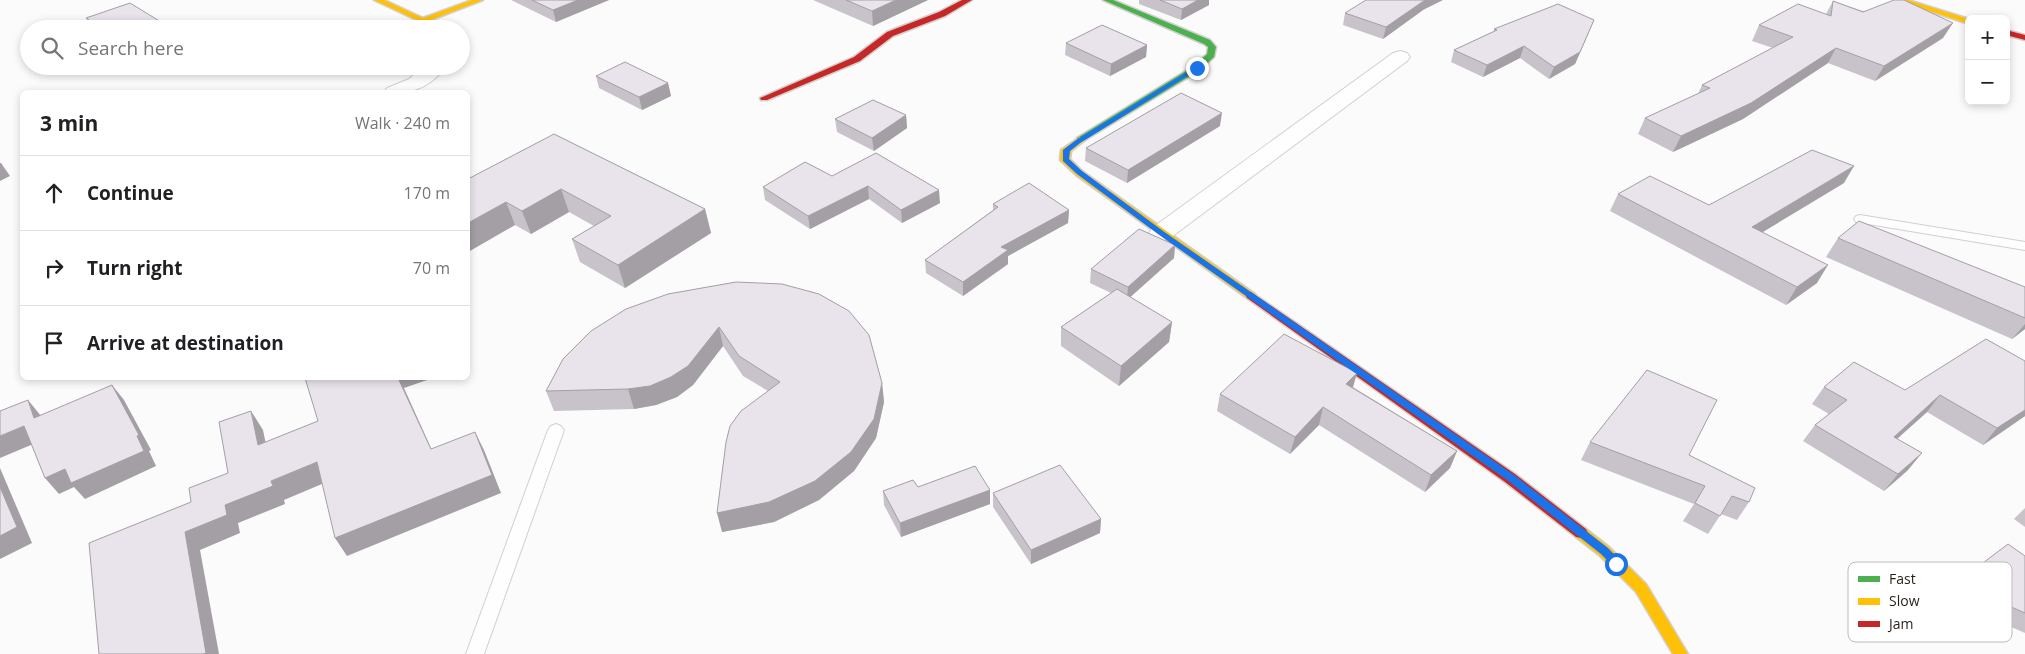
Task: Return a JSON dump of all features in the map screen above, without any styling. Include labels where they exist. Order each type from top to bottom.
[{"type":"street","points":[[378,0],[416,20]]},
{"type":"street","points":[[436,20],[479,0]]},
{"type":"street","points":[[764,98],[857,59],[890,34],[942,14],[968,0]]},
{"type":"street","points":[[1107,0],[1207,42],[1212,47],[1211,56],[1197,68],[1078,141],[1066,150],[1065,160],[1079,173],[1160,232],[1510,478],[1604,551],[1641,588],[1681,654]]},
{"type":"street","points":[[1900,0],[1965,21]]},
{"type":"street","points":[[2010,33],[2025,38]]},
{"type":"street","points":[[1160,232],[1400,57]]},
{"type":"street","points":[[399,90],[416,83],[425,75]]},
{"type":"lane","points":[[1860,219],[2025,246]]},
{"type":"lane","points":[[475,654],[556,430]]},
{"type":"building","points":[[532,0],[578,0],[553,10]]},
{"type":"building","points":[[846,0],[896,0],[872,11]]},
{"type":"building","points":[[1160,0],[1198,0],[1182,9]]},
{"type":"building","points":[[1366,0],[1425,0],[1386,27],[1345,13]]},
{"type":"building","points":[[1894,0],[1904,0],[1953,23],[1884,66],[1836,48],[1751,103],[1681,136],[1645,118],[1710,88],[1702,85],[1793,37],[1759,25],[1798,4],[1831,16],[1833,1],[1863,12]]},
{"type":"building","points":[[130,3],[158,20],[89,20],[86,18]]},
{"type":"building","points":[[1558,4],[1594,20],[1580,52],[1554,67],[1524,46],[1487,65],[1454,50],[1497,30],[1494,29]]},
{"type":"building","points":[[1102,25],[1147,45],[1111,64],[1066,43]]},
{"type":"building","points":[[625,62],[668,83],[639,97],[596,76]]},
{"type":"building","points":[[1181,93],[1222,113],[1128,170],[1086,148]]},
{"type":"building","points":[[873,100],[906,115],[872,138],[835,119]]},
{"type":"building","points":[[554,134],[705,209],[618,265],[572,239],[611,216],[561,189],[522,211],[506,202],[470,222],[470,178]]},
{"type":"building","points":[[1812,150],[1854,166],[1752,227],[1828,265],[1797,287],[1618,194],[1650,176],[1709,205]]},
{"type":"building","points":[[876,153],[939,190],[901,210],[868,186],[808,216],[763,187],[805,162],[832,176]]},
{"type":"building","points":[[1029,183],[1069,210],[1001,247],[1008,250],[963,282],[925,260],[998,207],[993,204]]},
{"type":"building","points":[[1859,221],[2025,287],[2025,318],[1838,238]]},
{"type":"building","points":[[1139,229],[1175,245],[1128,287],[1091,269]]},
{"type":"building","points":[[736,282],[782,284],[819,294],[849,311],[869,335],[882,383],[874,419],[851,452],[815,481],[769,502],[717,513],[726,442],[730,426],[741,411],[780,382],[739,356],[719,327],[688,366],[671,377],[650,386],[628,389],[546,391],[563,359],[591,331],[626,309],[668,294]]},
{"type":"building","points":[[1117,289],[1172,322],[1121,366],[1061,327]]},
{"type":"building","points":[[1284,334],[1357,373],[1346,384],[1457,451],[1431,475],[1323,407],[1295,437],[1220,394]]},
{"type":"building","points":[[1986,339],[2025,361],[2025,410],[1997,428],[1940,395],[1894,437],[1922,453],[1898,474],[1815,425],[1847,400],[1824,387],[1854,362],[1905,390]]},
{"type":"building","points":[[1647,370],[1717,400],[1689,455],[1755,488],[1749,502],[1732,496],[1720,516],[1695,503],[1705,486],[1590,442]]},
{"type":"building","points":[[306,380],[399,380],[431,449],[475,432],[492,475],[335,538],[317,462],[271,481],[273,486],[225,505],[227,515],[185,532],[206,653],[99,654],[89,543],[191,502],[189,488],[228,473],[219,422],[251,411],[258,445],[318,421]]},
{"type":"building","points":[[112,385],[139,435],[137,436],[144,451],[71,483],[65,469],[45,478],[24,426],[0,436],[0,411],[28,400],[34,418]]},
{"type":"building","points":[[1060,465],[1101,519],[1031,550],[993,493]]},
{"type":"building","points":[[975,466],[990,490],[900,523],[883,491],[913,480],[918,487]]},
{"type":"building","points":[[0,487],[17,527],[0,536]]},
{"type":"building","points":[[2008,544],[2025,556],[2025,613],[2012,607],[2012,562],[1984,562]]},
{"type":"traffic: fast","points":[[1080,140],[1197,68],[1211,55],[1212,47],[1207,42],[1107,0]]},
{"type":"traffic: slow","points":[[378,0],[421,20]]},
{"type":"traffic: slow","points":[[426,20],[479,0]]},
{"type":"traffic: slow","points":[[1900,0],[1965,21]]},
{"type":"traffic: slow","points":[[1080,140],[1066,150],[1065,160],[1079,173],[1251,296]]},
{"type":"traffic: slow","points":[[1581,533],[1604,551],[1641,588],[1681,654]]},
{"type":"traffic: jam","points":[[764,98],[857,59],[890,34],[942,14],[968,0]]},
{"type":"traffic: jam","points":[[2010,33],[2025,38]]},
{"type":"traffic: jam","points":[[1251,296],[1510,478],[1581,533]]},
{"type":"route","points":[[1197,68],[1078,141],[1066,150],[1065,160],[1079,173],[1160,232],[1510,478],[1604,551],[1616,564]]}]
